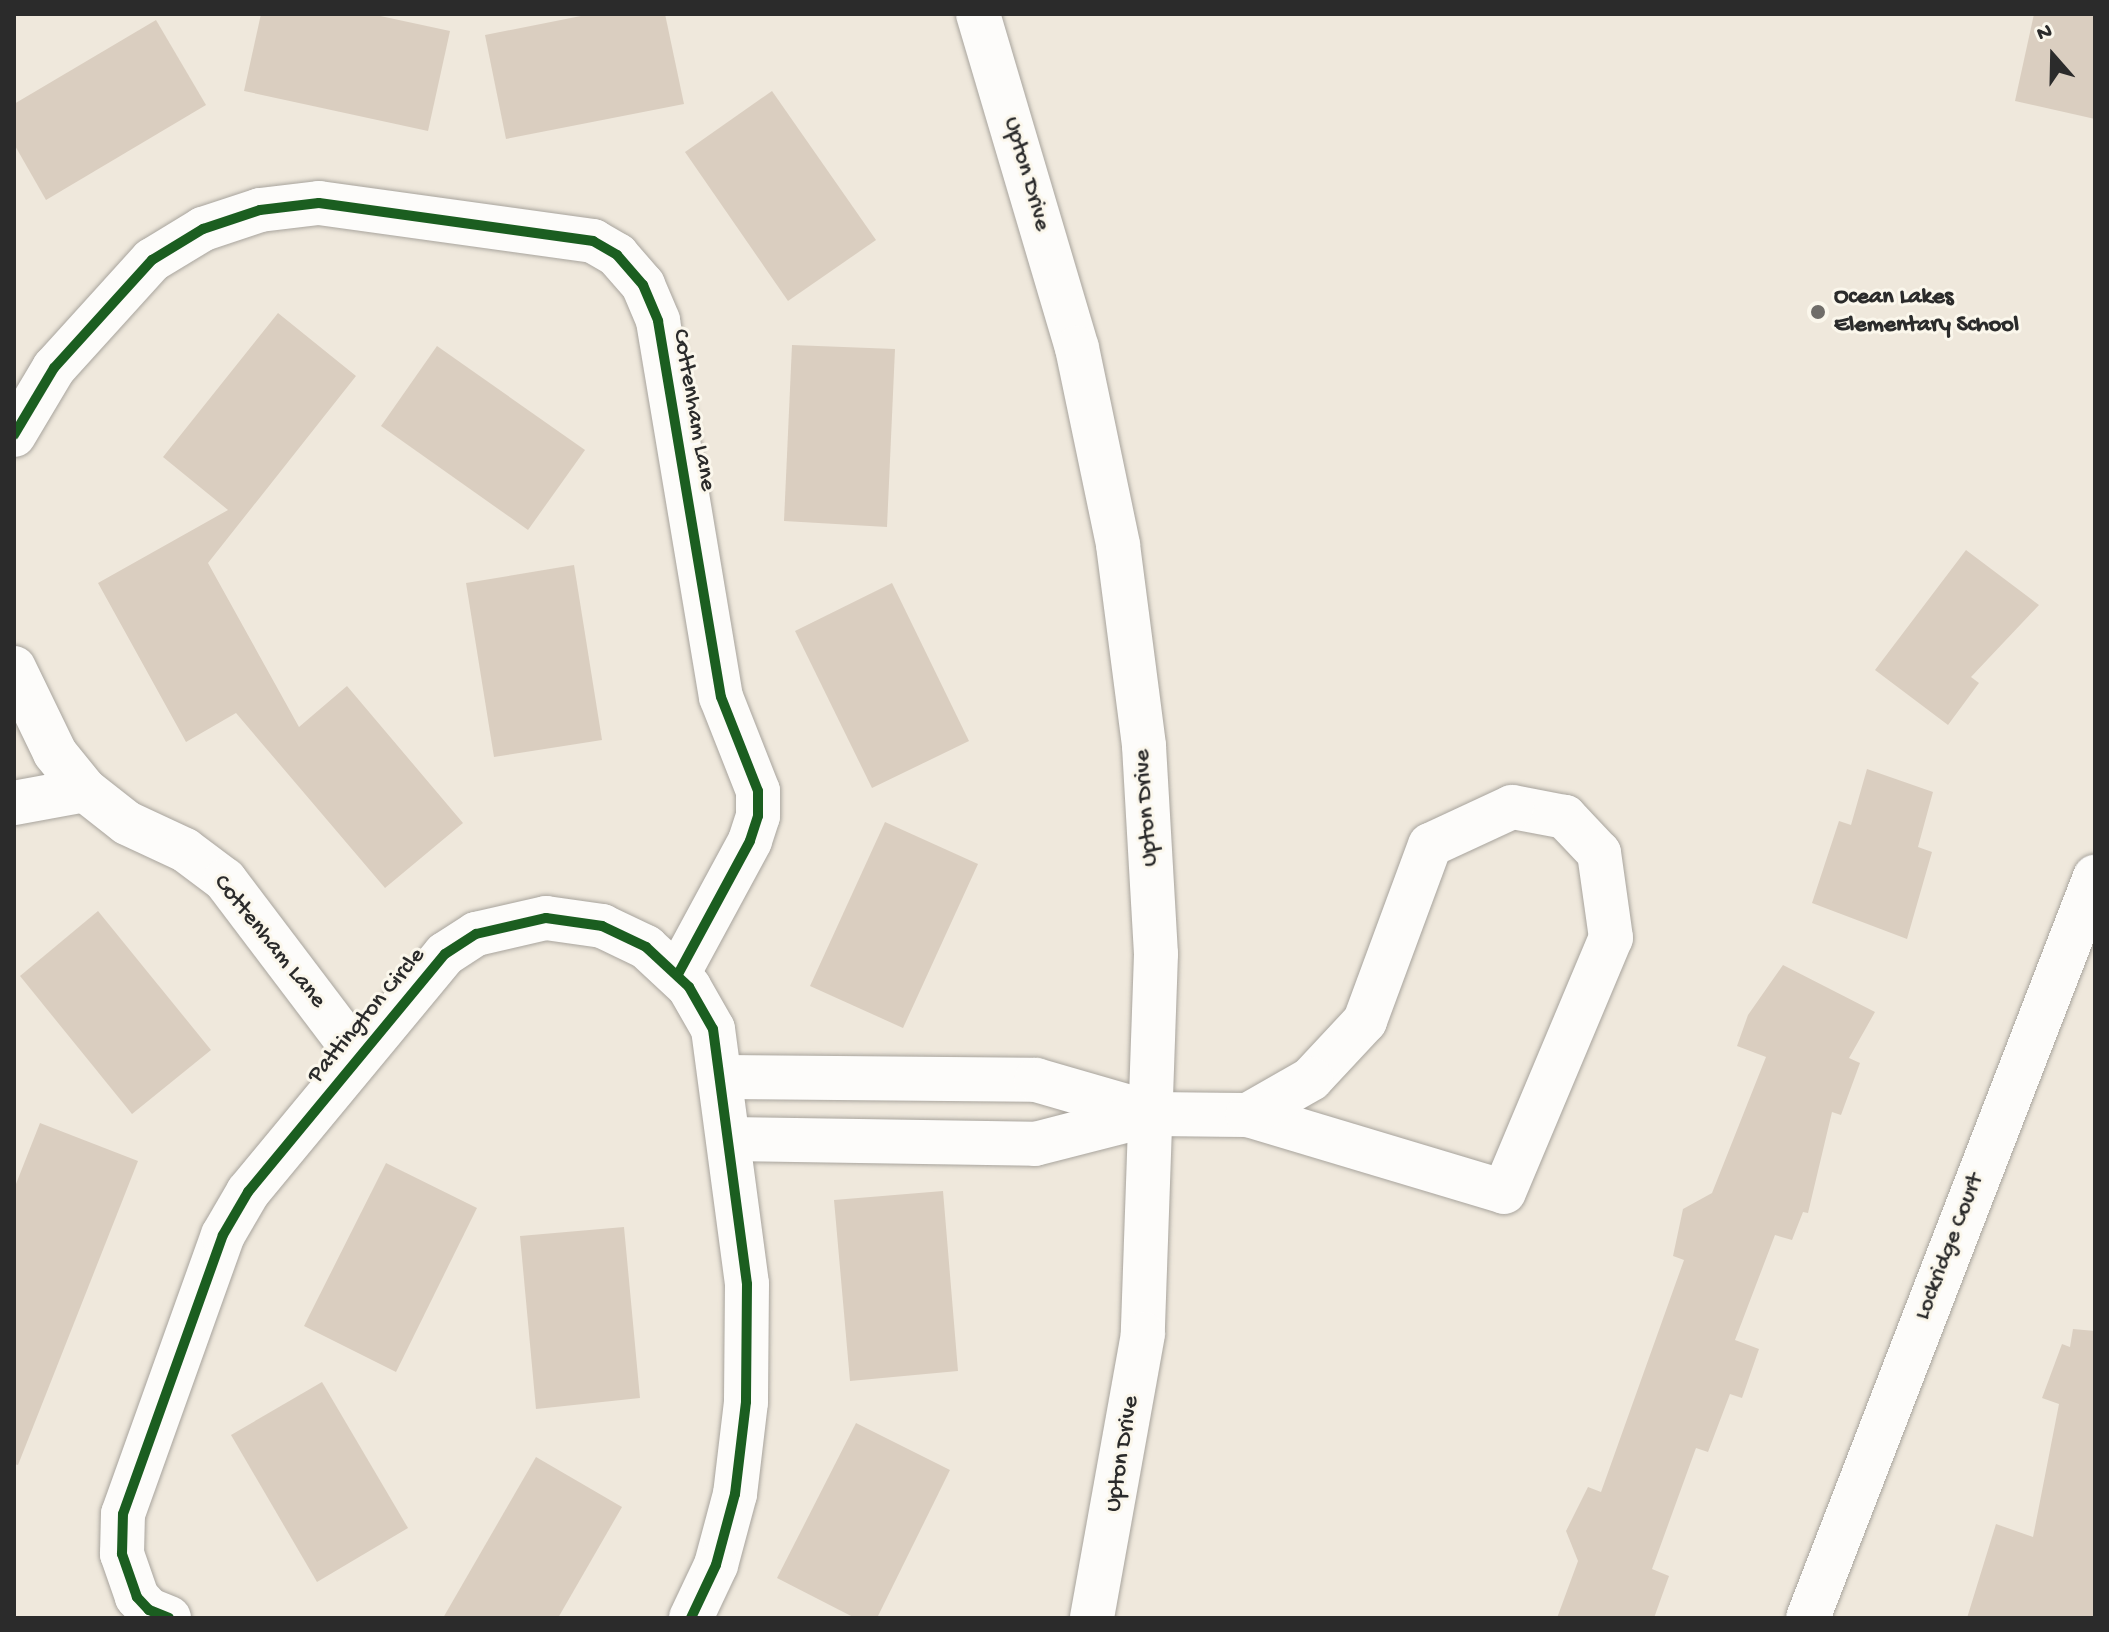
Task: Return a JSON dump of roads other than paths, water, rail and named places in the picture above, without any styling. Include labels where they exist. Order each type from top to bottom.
[{"type":"street","name":"Upton Drive","points":[[978,14],[1077,348],[1118,545],[1144,746],[1156,954],[1143,1334],[1092,1618]]},
{"type":"street","name":"Cottenham Lane","points":[[14,435],[54,368],[152,260],[203,229],[260,210],[319,203],[593,241],[617,255],[643,285],[658,321],[721,697],[758,791],[758,816],[750,841],[678,974]]},
{"type":"street","name":"Cottenham Lane","points":[[14,668],[55,753],[85,790],[127,823],[185,850],[225,880],[358,1056]]},
{"type":"street","points":[[14,803],[85,790]]},
{"type":"street","points":[[731,1139],[1035,1144],[1152,1114],[1248,1115],[1504,1192],[1611,938],[1599,853],[1565,817],[1512,807],[1430,845],[1365,1021],[1311,1079],[1248,1115]]},
{"type":"street","name":"Lockridge Court","points":[[1808,1618],[2095,877]]},
{"type":"street","name":"Pattington Circle","points":[[169,1618],[149,1610],[137,1597],[122,1554],[123,1514],[223,1235],[248,1192],[445,954],[476,934],[510,922],[546,918],[602,926],[646,947],[678,974],[713,1029],[731,1139],[747,1284],[746,1402],[735,1494],[716,1565],[691,1618]]},
{"type":"street","points":[[721,1077],[1036,1080],[1152,1114]]},
{"type":"place","name":"Ocean Lakes Elementary School","points":[[1818,312]]}]
